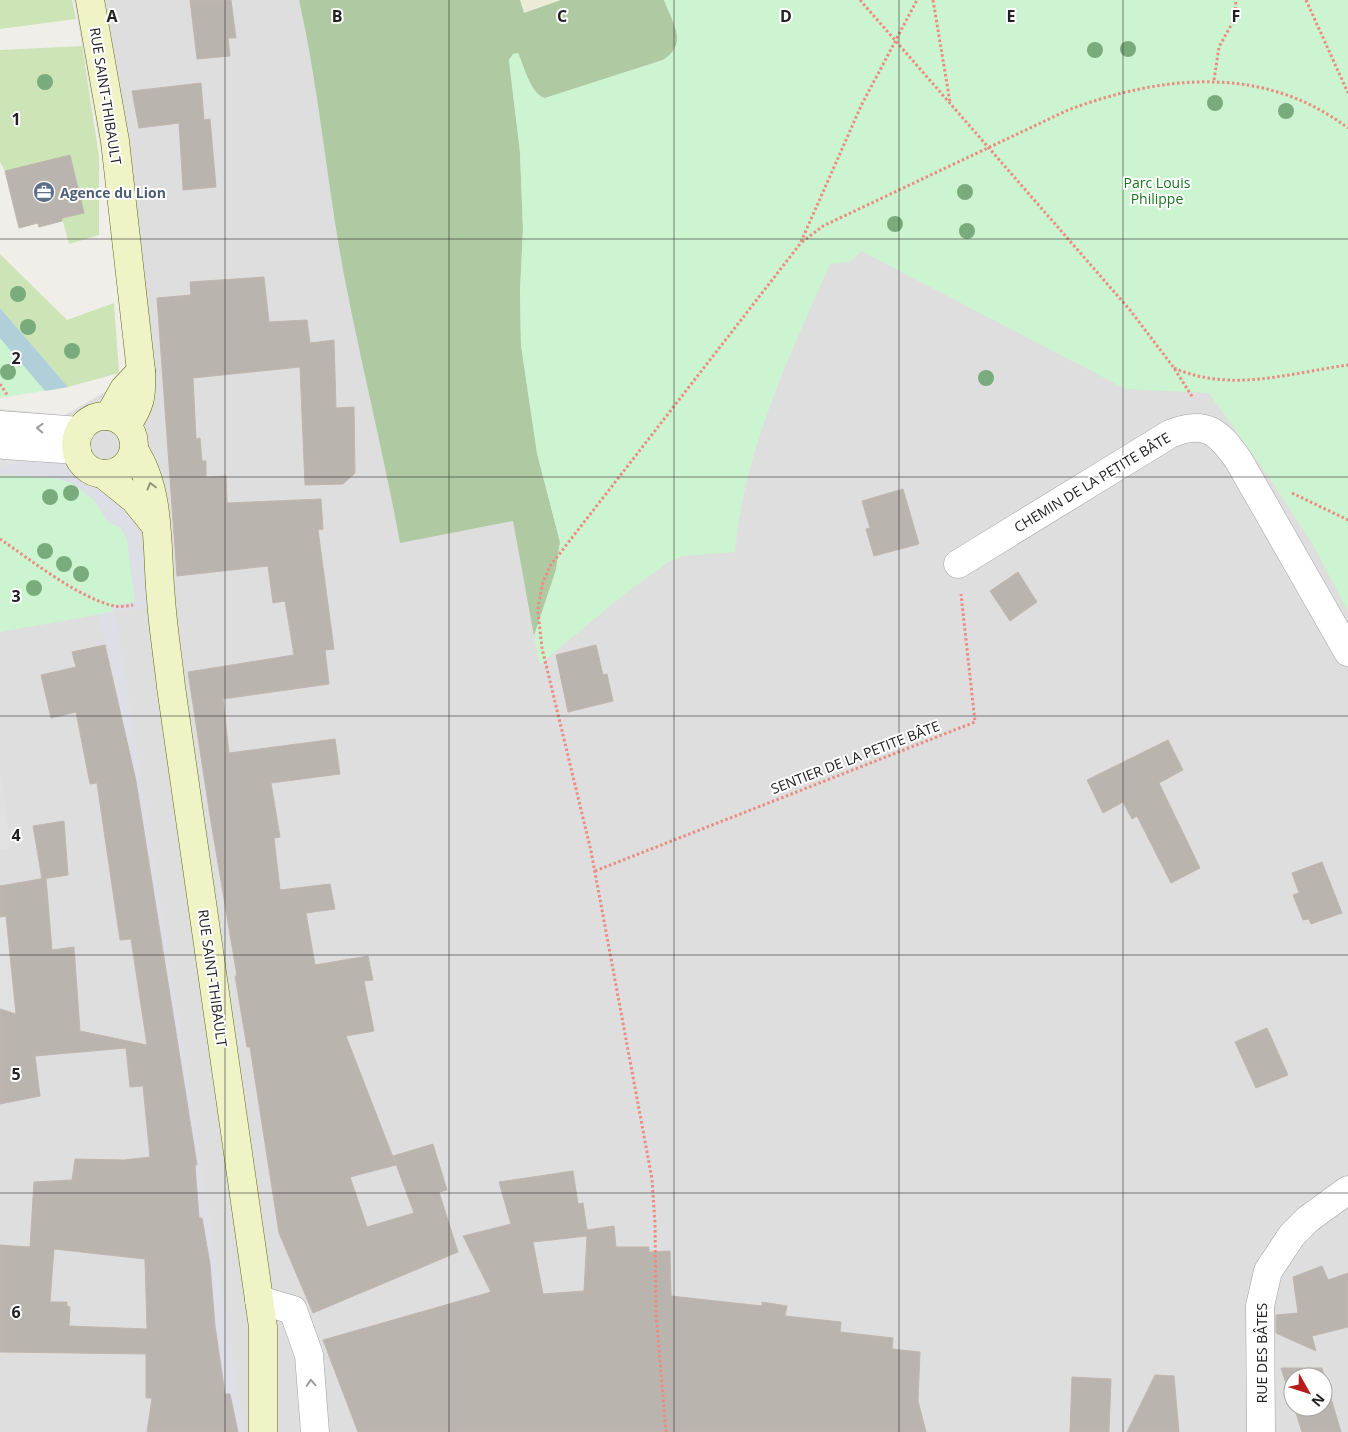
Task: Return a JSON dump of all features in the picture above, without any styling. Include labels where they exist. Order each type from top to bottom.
[{"type":"main road","name":"RUE SAINT-THIBAULT","points":[[90,0],[115,141],[141,371],[142,392],[139,407],[123,430],[146,468],[152,488],[161,600],[263,1327],[263,1432]]},
{"type":"main road","points":[[103,474],[111,473],[126,465],[123,430],[92,419],[78,440],[80,459],[86,466],[103,474],[134,500],[155,525]]},
{"type":"street","points":[[0,426],[78,440]]},
{"type":"street","name":"CHEMIN DE LA PETITE BÂTE","points":[[958,564],[1170,434],[1189,428],[1215,432]]},
{"type":"street","points":[[1215,432],[1221,436],[1239,461],[1348,652]]},
{"type":"street","points":[[0,445],[78,440]]},
{"type":"street","name":"RUE DES BÂTES","points":[[1261,1432],[1260,1306],[1263,1286],[1268,1271],[1292,1236],[1308,1219],[1348,1190]]},
{"type":"street","points":[[259,1300],[293,1310],[309,1354],[315,1432]]},
{"type":"path","points":[[860,0],[1130,310],[1174,368],[1215,432]]},
{"type":"path","points":[[666,1432],[656,1313],[655,1223],[652,1178],[595,871],[542,648],[538,612],[543,582],[550,566],[800,244],[861,106],[917,0]]},
{"type":"path","points":[[933,0],[950,103]]},
{"type":"path","points":[[1214,80],[1218,47],[1235,18],[1236,0]]},
{"type":"path","points":[[1306,0],[1348,92]]},
{"type":"path","points":[[800,244],[823,226],[1068,110],[1096,100],[1170,85],[1214,80],[1272,89],[1290,95],[1348,128]]},
{"type":"path","points":[[1174,368],[1208,378],[1240,381],[1348,365]]},
{"type":"path","points":[[1290,491],[1348,520]]},
{"type":"path","points":[[0,539],[53,576],[108,604],[121,606],[161,600]]},
{"type":"path","name":"SENTIER DE LA PETITE BÂTE","points":[[595,871],[975,722],[958,564]]},
{"type":"shaded area","points":[[74,0],[1348,0],[1348,1432],[0,1432],[0,409],[65,415],[141,371]]},
{"type":"shaded area","points":[[0,451],[35,458],[0,468]]},
{"type":"shaded area","points":[[35,458],[62,460],[86,482],[103,490],[119,502],[129,515],[142,544],[147,607],[115,612],[218,1272],[245,1432],[238,1432],[230,1394],[225,1394],[202,1218],[198,1202],[195,1165],[197,1165],[150,862],[136,780],[99,614],[113,612],[112,606],[135,602],[127,539],[120,527],[109,523],[94,500],[72,483],[56,478],[0,475],[0,468]]},
{"type":"shaded area","points":[[0,774],[12,848],[0,850]]},
{"type":"shaded area","points":[[6,916],[14,997],[39,1006],[35,1021],[0,1009],[0,917]]},
{"type":"green space","points":[[0,0],[72,0],[76,19],[0,29]]},
{"type":"green space","points":[[299,0],[520,0],[524,13],[561,0],[664,0],[677,33],[675,47],[671,54],[663,60],[545,98],[540,96],[532,86],[518,54],[513,54],[509,60],[520,152],[523,229],[520,292],[521,345],[537,453],[560,542],[556,570],[534,636],[513,521],[400,543],[345,280],[313,70]]},
{"type":"green space","points":[[520,0],[561,0],[524,13]]},
{"type":"green space","name":"Parc Louis Philippe","points":[[664,0],[1348,0],[1348,611],[1313,545],[1273,483],[1209,393],[1126,389],[861,251],[850,262],[830,264],[784,369],[758,441],[748,477],[740,514],[735,552],[683,556],[670,561],[627,592],[540,664],[534,636],[556,570],[560,542],[537,453],[521,345],[520,292],[523,229],[520,152],[509,60],[513,54],[518,53],[532,86],[540,96],[545,98],[663,60],[671,54],[677,40],[677,33]]},
{"type":"green space","points":[[82,46],[99,156],[99,235],[69,244],[62,218],[83,213],[5,171],[0,162],[0,50]]},
{"type":"green space","points":[[0,254],[67,320],[114,303],[119,373],[68,387],[0,308]]},
{"type":"green space","points":[[0,308],[68,387],[0,398]]},
{"type":"green space","points":[[0,475],[56,478],[72,483],[94,500],[109,523],[120,527],[127,539],[135,602],[112,606],[113,612],[0,632]]},
{"type":"water","points":[[0,308],[68,387],[45,391],[0,338]]},
{"type":"building","points":[[190,0],[231,0],[236,38],[228,38],[230,56],[197,59]]},
{"type":"building","points":[[201,83],[204,120],[210,119],[216,187],[183,190],[179,123],[139,128],[132,91]]},
{"type":"building","name":"Agence du Lion","points":[[70,155],[84,213],[62,218],[62,221],[39,227],[38,223],[19,228],[5,171]]},
{"type":"building","points":[[264,277],[269,322],[307,320],[310,343],[334,340],[336,408],[354,407],[355,473],[343,484],[305,485],[300,367],[193,378],[196,439],[200,438],[202,461],[206,461],[206,477],[226,476],[227,503],[321,499],[323,529],[318,530],[334,649],[325,650],[329,684],[223,699],[229,753],[335,739],[340,774],[271,783],[280,837],[274,838],[280,890],[330,884],[335,909],[306,913],[315,965],[368,956],[373,980],[364,981],[374,1031],[346,1036],[396,1165],[350,1177],[367,1227],[414,1213],[393,1156],[433,1144],[447,1190],[439,1192],[458,1252],[313,1313],[279,1233],[250,1047],[247,1047],[235,976],[237,976],[188,672],[294,655],[285,601],[273,603],[268,566],[177,576],[157,298],[191,295],[190,282]]},
{"type":"building","points":[[903,489],[919,544],[874,556],[866,529],[870,528],[862,501]]},
{"type":"building","points":[[1018,572],[1037,602],[1010,621],[990,591]]},
{"type":"building","points":[[105,645],[136,781],[197,1165],[195,1165],[199,1218],[202,1218],[210,1264],[215,1326],[225,1394],[230,1394],[238,1432],[147,1432],[152,1398],[146,1398],[146,1354],[0,1352],[0,1245],[30,1247],[34,1182],[72,1180],[75,1159],[124,1160],[150,1157],[143,1086],[130,1087],[126,1048],[35,1056],[40,1096],[0,1104],[0,1009],[16,1014],[6,916],[0,917],[0,886],[46,878],[52,950],[74,947],[80,1031],[147,1045],[131,939],[120,940],[97,783],[90,784],[76,712],[51,718],[41,675],[76,667],[72,652]],"holes":[[[54,1249],[145,1259],[147,1329],[69,1326],[70,1307],[67,1306],[67,1302],[50,1302]]]},
{"type":"building","points":[[596,645],[603,675],[607,674],[613,701],[568,712],[556,655]]},
{"type":"building","points":[[1168,740],[1183,770],[1159,783],[1200,868],[1171,883],[1137,816],[1132,819],[1123,802],[1103,813],[1087,780]]},
{"type":"building","points":[[64,821],[68,875],[42,879],[33,826]]},
{"type":"building","points":[[1322,862],[1342,913],[1311,924],[1309,919],[1303,920],[1293,895],[1299,893],[1292,873]]},
{"type":"building","points":[[1267,1028],[1288,1075],[1256,1088],[1235,1042]]},
{"type":"building","points":[[573,1171],[578,1204],[583,1203],[587,1230],[614,1226],[616,1247],[649,1247],[649,1252],[670,1251],[671,1296],[762,1306],[762,1302],[787,1306],[785,1316],[841,1322],[840,1332],[893,1338],[892,1349],[920,1352],[918,1401],[926,1432],[358,1432],[323,1340],[491,1292],[463,1236],[511,1224],[499,1182]],"holes":[[[587,1236],[584,1291],[543,1294],[533,1242]]]},
{"type":"building","points":[[1322,1266],[1328,1280],[1348,1273],[1348,1327],[1312,1336],[1316,1351],[1276,1333],[1276,1315],[1298,1313],[1293,1277]]},
{"type":"building","points":[[1155,1375],[1174,1376],[1179,1432],[1127,1432]]},
{"type":"building","points":[[1072,1377],[1111,1379],[1109,1432],[1070,1432]]},
{"type":"building","points":[[1333,1405],[1341,1432],[1302,1432],[1297,1417],[1333,1417]]},
{"type":"place","name":"Agence du Lion","points":[[44,192]]}]
